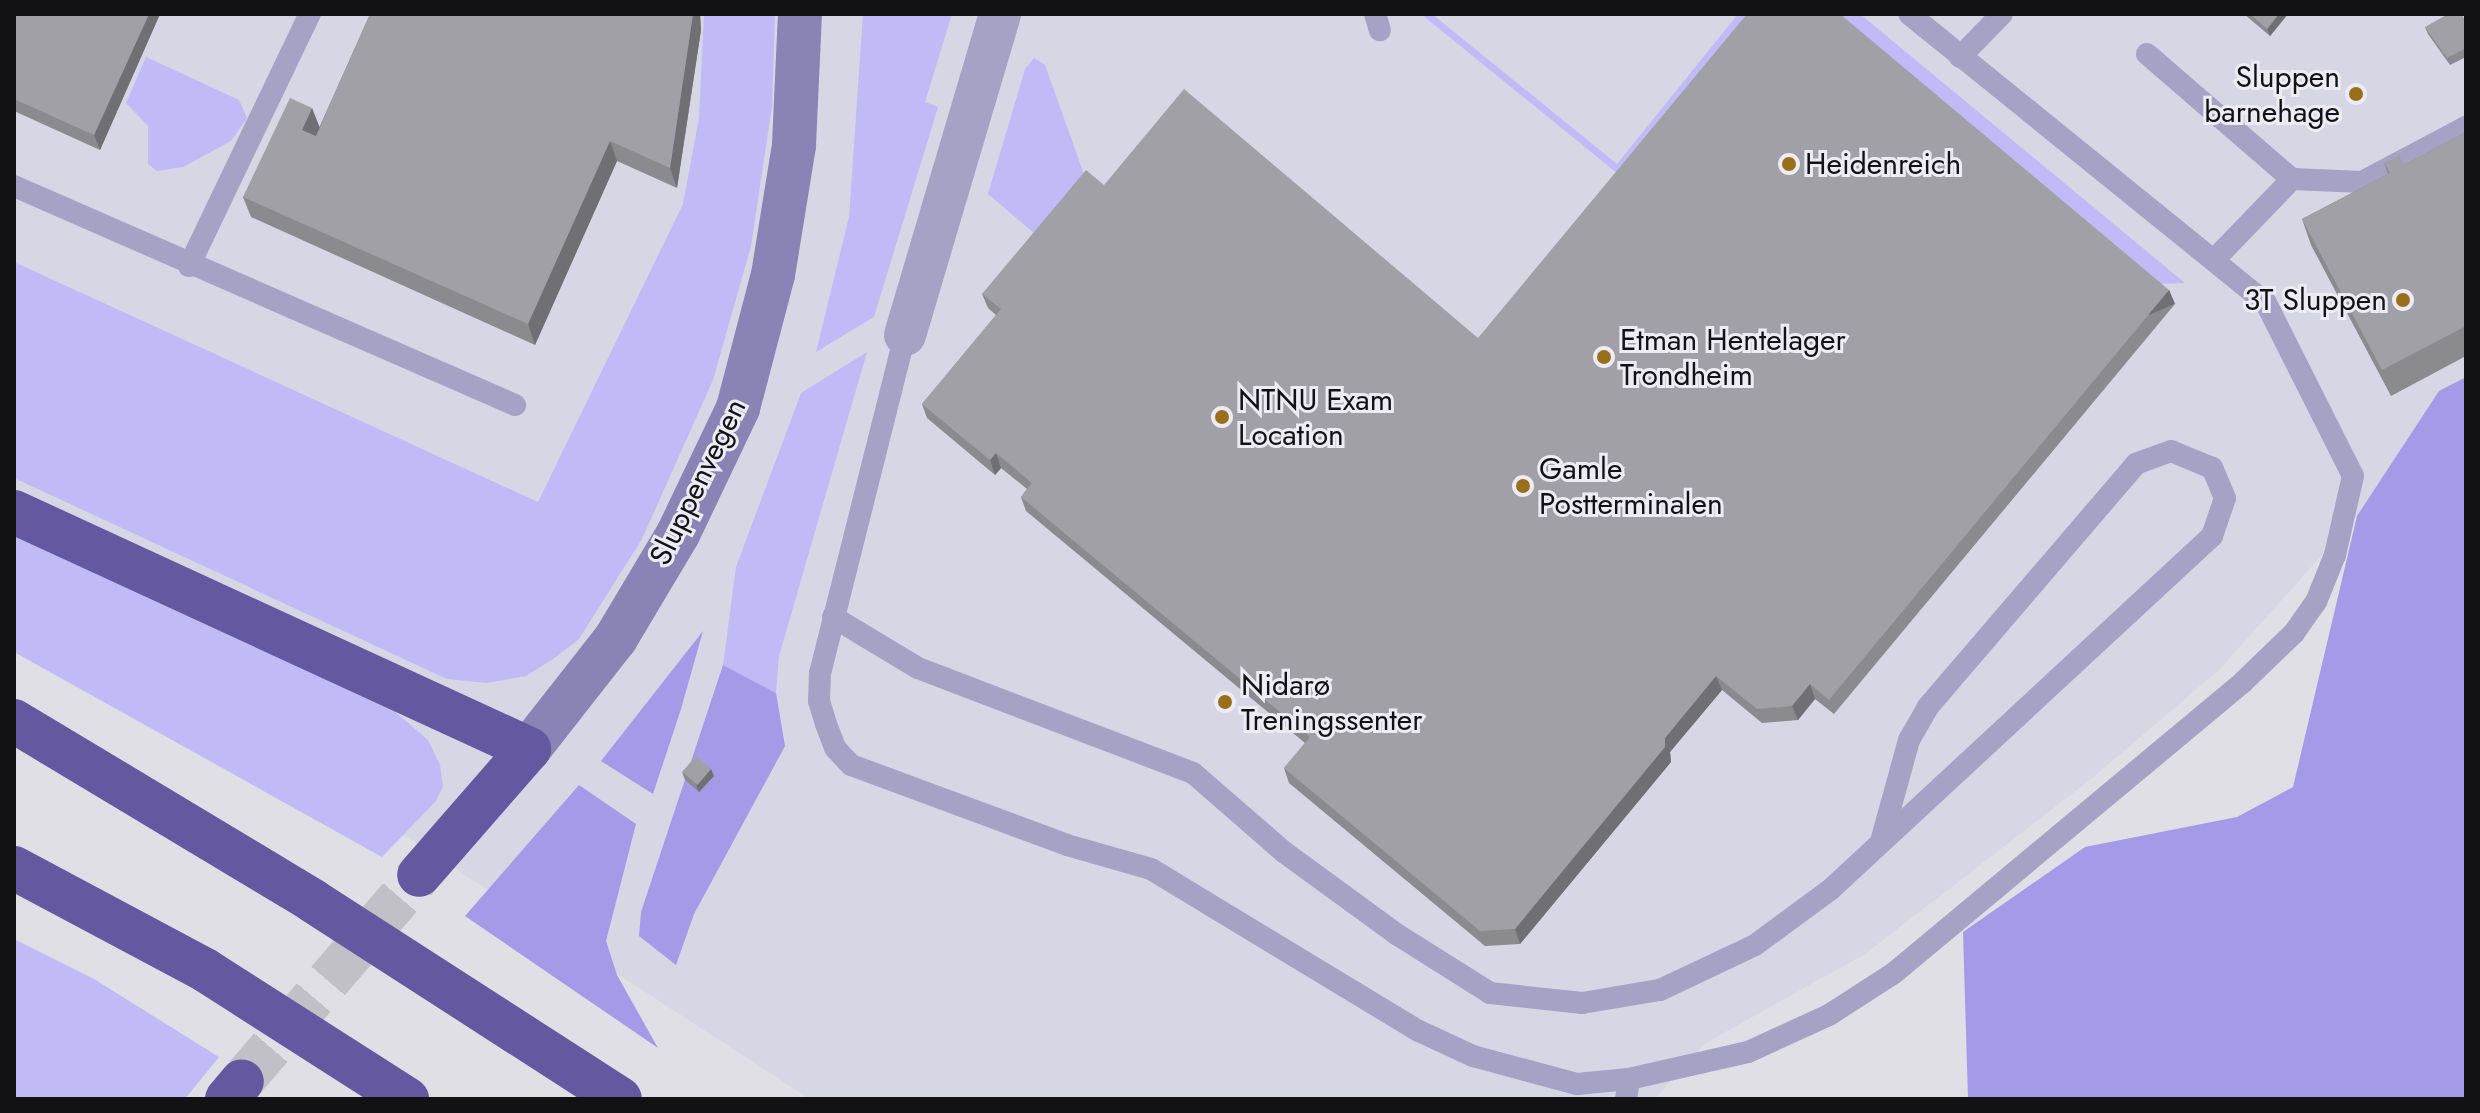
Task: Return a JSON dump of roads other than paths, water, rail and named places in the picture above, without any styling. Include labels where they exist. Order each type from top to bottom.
[{"type":"highway","points":[[14,512],[529,749]]},
{"type":"highway","points":[[14,721],[313,901],[620,1099]]},
{"type":"highway","name":"Sluppenvegen","points":[[419,875],[529,749]]},
{"type":"highway","points":[[14,868],[205,970],[407,1099]]},
{"type":"street","name":"Sluppenvegen","points":[[529,749],[616,638],[678,534],[738,408],[773,275],[791,159],[800,14]]},
{"type":"street","points":[[905,335],[1000,14]]},
{"type":"lane","points":[[189,266],[310,14]]},
{"type":"lane","points":[[905,335],[833,617],[819,701],[835,748],[851,765],[1067,845],[1151,869],[1419,1031],[1473,1056],[1549,1080],[1628,1089],[1748,1052],[1829,1015],[1894,973],[2243,682],[2294,633],[2316,602],[2343,527],[2353,476],[2266,303],[1909,14]]},
{"type":"lane","points":[[1960,57],[2002,14]]},
{"type":"lane","points":[[2147,54],[2292,179],[2362,182],[2466,127]]},
{"type":"lane","points":[[2215,259],[2292,179]]},
{"type":"lane","points":[[14,186],[189,266],[515,405]]},
{"type":"lane","points":[[833,617],[918,668],[1193,773],[1284,852],[1398,935],[1490,993],[1582,1003],[1660,990],[1755,945],[1830,890],[1882,838],[2212,536],[2225,498],[2212,468],[2171,451],[2136,464],[1928,707],[1904,752],[1882,838]]},
{"type":"tunnel","points":[[242,1081],[419,875]]},
{"type":"place","name":"Sluppen barnehage","points":[[2356,94]]},
{"type":"place","name":"Heidenreich","points":[[1789,164]]},
{"type":"place","name":"3T Sluppen","points":[[2403,300]]},
{"type":"place","name":"Etman Hentelager Trondheim","points":[[1604,357]]},
{"type":"place","name":"NTNU Exam Location","points":[[1222,417]]},
{"type":"place","name":"Gamle Postterminalen","points":[[1523,486]]},
{"type":"place","name":"Nidarø Treningssenter","points":[[1225,702]]}]
